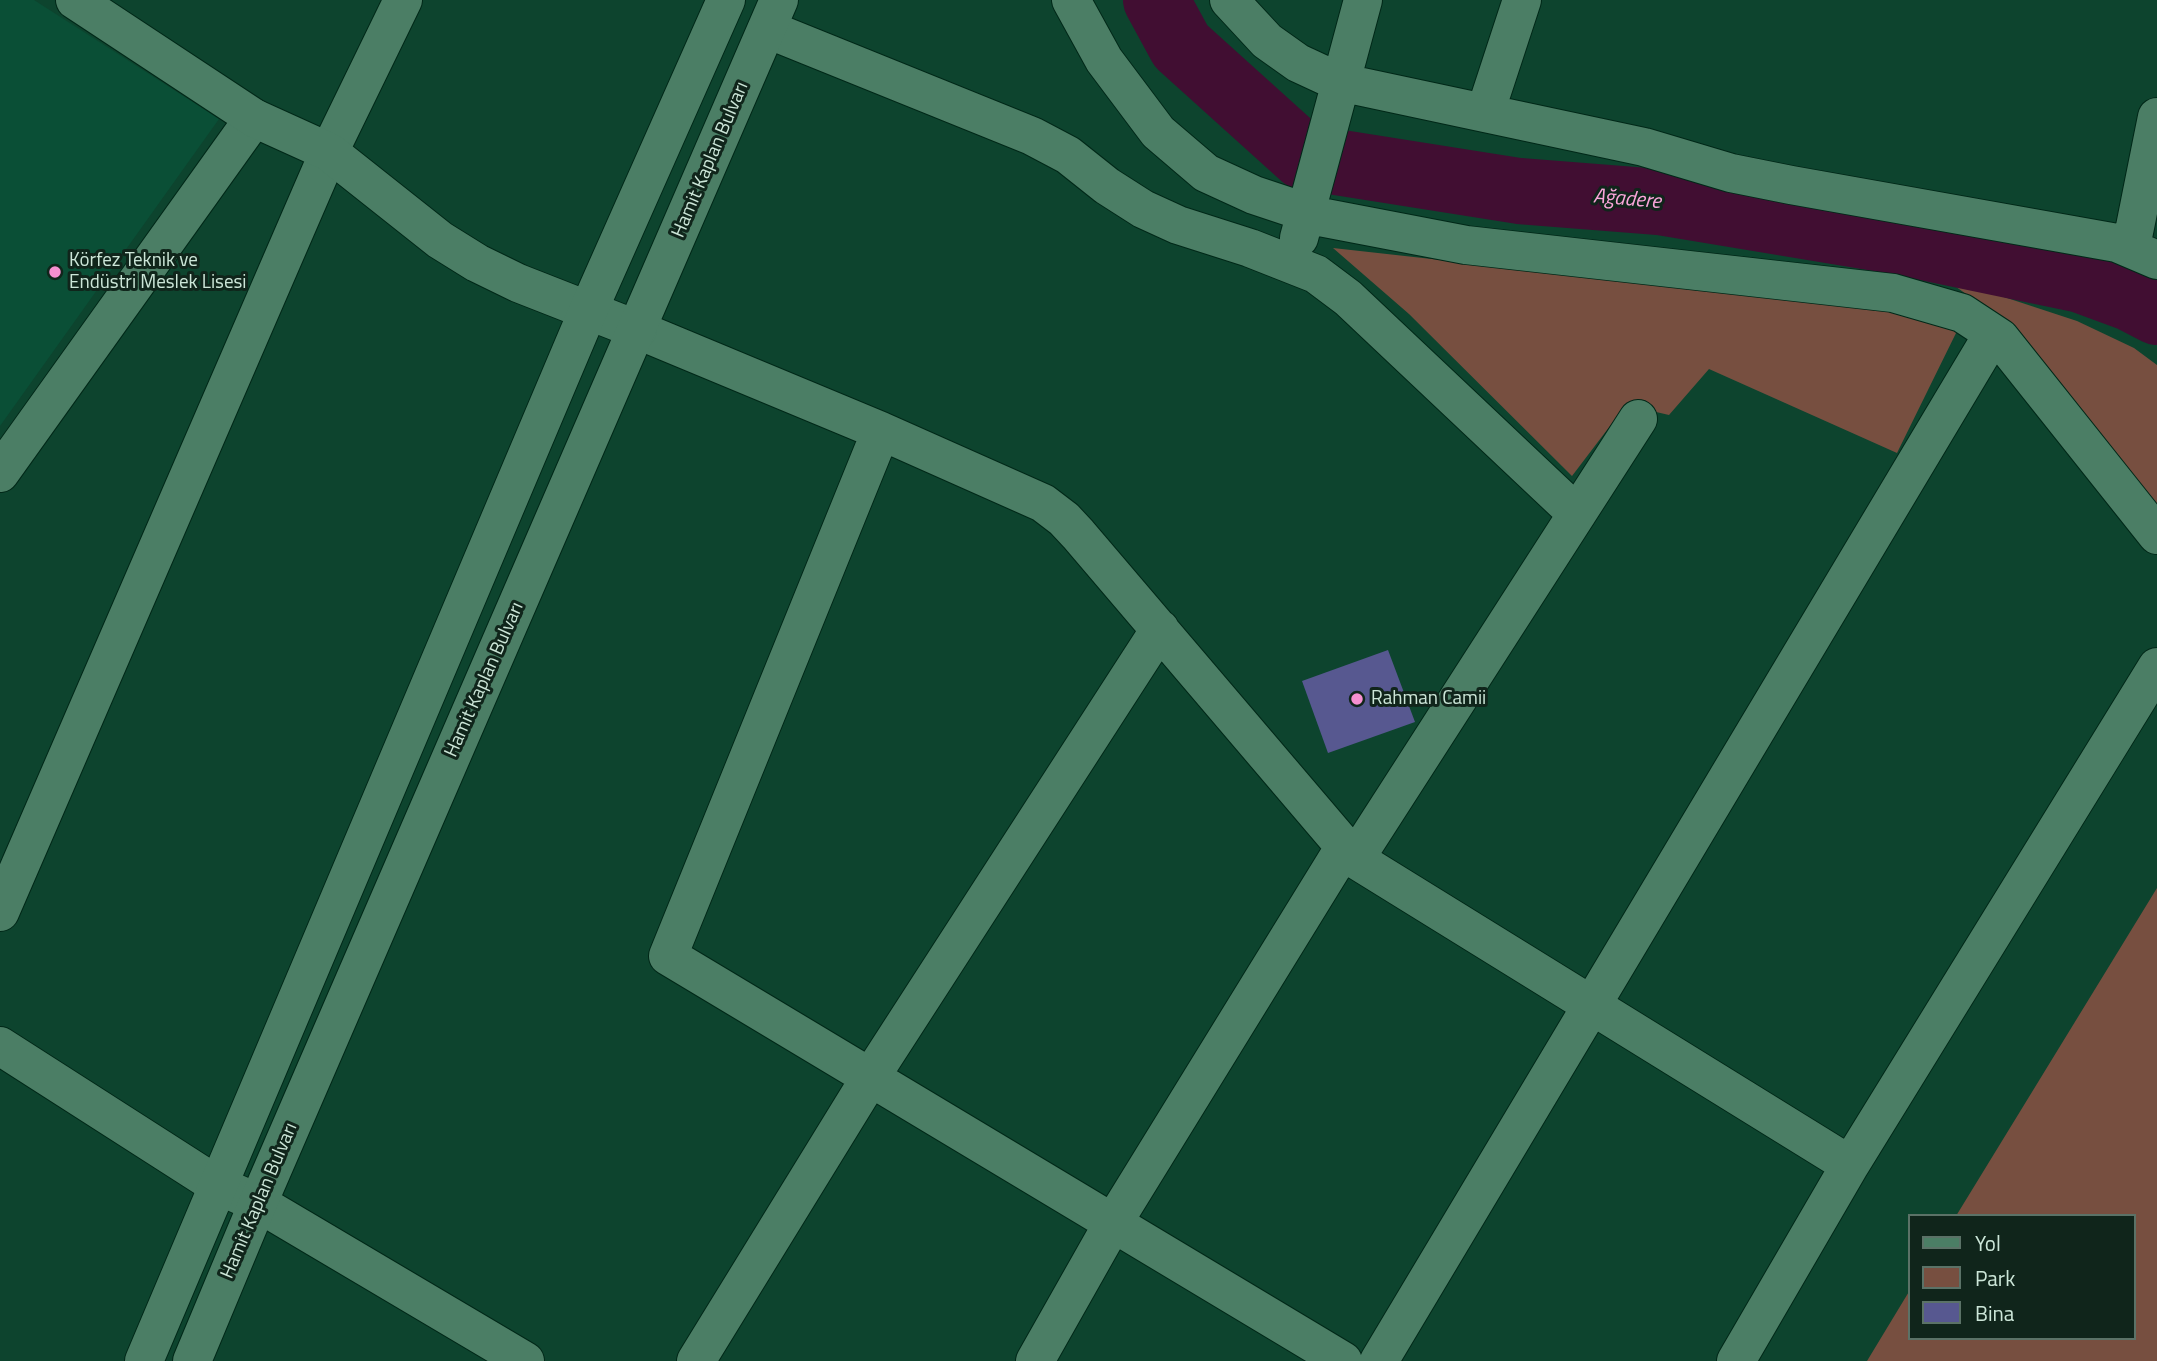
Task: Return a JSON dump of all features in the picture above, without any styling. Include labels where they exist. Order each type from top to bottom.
[{"type":"street","points":[[0,912],[329,152],[403,0]]},
{"type":"street","points":[[144,1361],[589,311],[726,0]]},
{"type":"street","points":[[1071,0],[1104,60],[1158,132],[1206,173],[1254,195],[1308,200],[1320,217],[1466,244],[1893,293],[1962,313],[2000,338],[2157,535]]},
{"type":"street","points":[[1229,0],[1267,41],[1298,63],[1339,82],[1644,147],[1731,173],[1791,186],[2117,243],[2144,254],[2157,117]]},
{"type":"street","points":[[1292,265],[1363,0]]},
{"type":"street","points":[[1485,113],[1522,0]]},
{"type":"street","points":[[82,2],[254,118],[329,152],[440,240],[477,263],[518,283],[881,431],[1042,503],[1064,519],[1078,534],[1350,853],[1850,1165]]},
{"type":"street","points":[[773,14],[1032,136],[1068,155],[1107,186],[1143,209],[1178,225],[1250,248],[1316,274],[1348,298],[1577,514]]},
{"type":"street","name":"Hamit Kaplan Bulvarı","points":[[192,1361],[773,14]]},
{"type":"street","points":[[0,473],[254,118]]},
{"type":"street","points":[[1379,1361],[1993,334]]},
{"type":"street","points":[[1035,1361],[1113,1223],[1350,853],[1638,419]]},
{"type":"street","points":[[881,431],[668,956],[1343,1361]]},
{"type":"street","points":[[696,1361],[870,1078],[1160,629]]},
{"type":"street","points":[[1736,1361],[1850,1165],[2157,667]]},
{"type":"street","points":[[0,1046],[218,1185],[258,1203],[525,1361]]},
{"type":"shaded area","name":"Körfez Teknik ve Endüstri Meslek Lisesi","points":[[0,0],[34,0],[219,119],[0,426]]},
{"type":"green space","points":[[1333,248],[1899,311],[1958,329],[1897,453],[1709,369],[1669,415],[1626,405],[1572,476],[1409,314]]},
{"type":"green space","points":[[1952,284],[2004,297],[2077,321],[2134,348],[2157,365],[2157,520],[2007,323]]},
{"type":"green space","points":[[2157,888],[2157,1361],[1867,1361],[1909,1292],[1909,1340],[2136,1340],[2136,1214],[1957,1214]]},
{"type":"building","name":"Rahman Camii","points":[[1388,650],[1415,722],[1328,753],[1302,681]]},
{"type":"waterway","name":"Ağadere","points":[[1156,0],[1181,46],[1304,157],[1519,191],[1659,202],[1894,241],[2081,280],[2130,298],[2157,312]]},
{"type":"place","name":"Körfez Teknik ve Endüstri Meslek Lisesi","points":[[55,272]]},
{"type":"place","name":"Rahman Camii","points":[[1357,699]]}]
